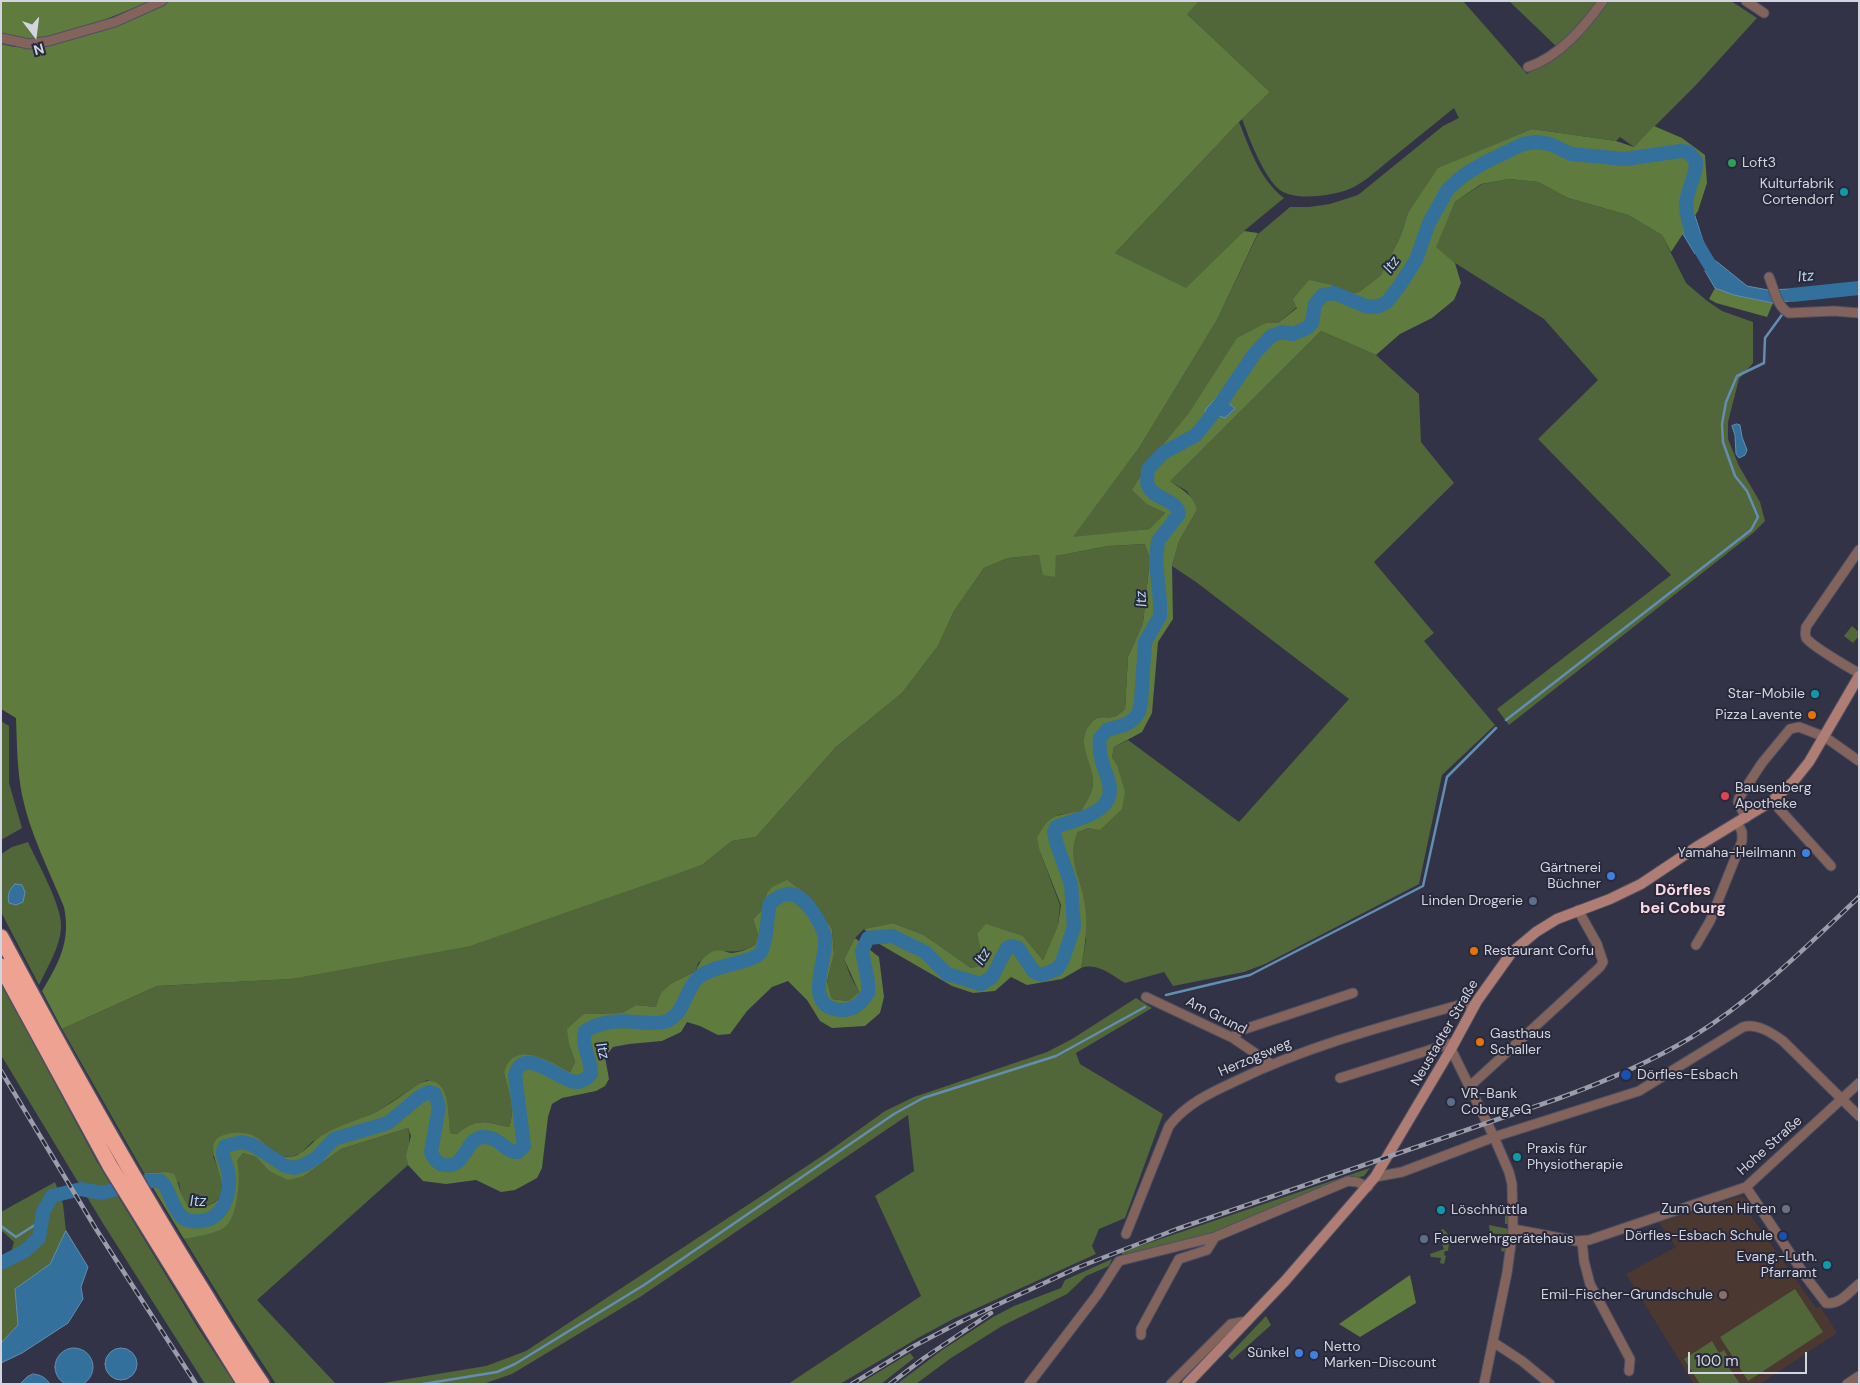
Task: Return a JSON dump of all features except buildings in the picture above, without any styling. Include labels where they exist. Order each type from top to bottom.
[{"type":"highway","points":[[1,937],[62,1052],[123,1159],[166,1232],[262,1384]]},
{"type":"highway","points":[[1,966],[110,1166],[245,1384]]},
{"type":"street","points":[[1,38],[30,44],[49,41],[115,22],[162,1]]},
{"type":"street","points":[[1528,67],[1540,62],[1563,45],[1603,1]]},
{"type":"street","points":[[1746,1],[1764,13]]},
{"type":"street","points":[[1769,277],[1783,308],[1859,314]]},
{"type":"street","points":[[1859,550],[1806,627],[1805,635],[1807,639],[1859,674]]},
{"type":"street","name":"Neustadter Straße","points":[[1187,1384],[1322,1240],[1368,1187],[1453,1046],[1474,1007],[1500,966],[1512,952],[1536,932],[1556,919],[1617,896],[1641,884],[1698,846],[1742,821],[1772,801],[1793,782],[1809,762],[1825,737],[1859,674]]},
{"type":"street","points":[[1696,945],[1710,921],[1742,840],[1739,798],[1762,762],[1784,734],[1790,729],[1799,727],[1825,737],[1858,760]]},
{"type":"street","points":[[1772,801],[1832,866]]},
{"type":"street","points":[[1469,1087],[1600,967],[1603,962],[1597,944],[1578,910]]},
{"type":"street","points":[[1233,1038],[1239,1031],[1353,993]]},
{"type":"street","name":"Am Grund","points":[[1146,997],[1233,1038],[1271,1064]]},
{"type":"street","name":"Herzogsweg","points":[[1126,1234],[1169,1126],[1178,1114],[1192,1103],[1271,1064],[1372,1030],[1459,1005],[1465,1004],[1474,1007]]},
{"type":"street","points":[[1375,1177],[1402,1172],[1494,1137],[1639,1091],[1743,1027],[1749,1026],[1773,1034],[1783,1040],[1859,1116]]},
{"type":"street","points":[[1340,1078],[1453,1046],[1469,1087],[1509,1172],[1512,1184],[1513,1229],[1494,1342],[1484,1384]]},
{"type":"street","name":"Hohe Straße","points":[[1513,1229],[1582,1241],[1645,1222],[1746,1187],[1859,1083]]},
{"type":"street","points":[[1029,1384],[1097,1294],[1119,1261],[1215,1237],[1344,1182],[1357,1182],[1368,1187]]},
{"type":"street","points":[[1746,1187],[1806,1277],[1826,1303],[1833,1304],[1838,1302],[1859,1284]]},
{"type":"street","points":[[1141,1334],[1141,1329],[1179,1258],[1207,1250],[1215,1237]]},
{"type":"street","points":[[1582,1241],[1584,1261],[1590,1284],[1630,1359],[1629,1371]]},
{"type":"street","points":[[1171,1384],[1231,1324],[1247,1321]]},
{"type":"street","points":[[1494,1342],[1522,1361],[1550,1384]]},
{"type":"street","points":[[1847,1384],[1859,1376]]},
{"type":"shaded area","name":"Emil-Fischer-Grundschule","points":[[1742,1196],[1749,1202],[1744,1206],[1816,1308],[1820,1306],[1837,1333],[1760,1384],[1694,1384],[1626,1274],[1676,1247],[1659,1222]]},
{"type":"green space","points":[[1,1],[151,1],[94,24],[29,41],[1,36]]},
{"type":"green space","points":[[169,1],[1199,1],[1187,14],[1270,92],[1239,122],[1115,253],[1186,288],[1244,231],[1258,233],[1217,320],[1139,448],[1073,537],[1149,529],[1165,513],[1148,505],[1132,490],[1155,454],[1189,413],[1237,338],[1266,323],[1278,323],[1297,308],[1293,299],[1309,280],[1332,285],[1349,294],[1359,292],[1381,275],[1401,235],[1408,213],[1438,168],[1532,129],[1616,141],[1634,147],[1654,126],[1682,138],[1705,155],[1707,183],[1698,211],[1671,252],[1662,235],[1628,215],[1568,198],[1538,182],[1509,179],[1481,184],[1455,202],[1436,247],[1455,263],[1461,283],[1454,300],[1432,318],[1400,334],[1376,355],[1321,331],[1170,481],[1190,496],[1197,510],[1179,541],[1172,566],[1173,619],[1158,642],[1152,713],[1142,732],[1114,747],[1112,757],[1117,765],[1125,792],[1122,809],[1100,830],[1089,828],[1078,832],[1074,842],[1074,860],[1085,906],[1086,937],[1081,968],[1062,979],[1027,985],[1011,977],[995,991],[973,993],[952,986],[881,945],[864,929],[893,923],[924,935],[971,968],[981,966],[981,951],[977,934],[986,924],[1023,936],[1043,960],[1058,925],[1061,905],[1040,852],[1037,838],[1046,824],[1054,817],[1081,811],[1090,796],[1093,783],[1084,744],[1086,730],[1097,718],[1113,717],[1125,709],[1128,657],[1143,623],[1150,558],[1145,544],[1108,546],[1056,556],[1055,577],[1043,575],[1039,555],[1008,558],[984,568],[954,611],[938,646],[902,693],[836,747],[756,837],[732,841],[702,865],[470,946],[291,979],[157,986],[62,1029],[42,991],[54,971],[65,941],[66,919],[64,907],[25,809],[17,756],[16,718],[1,709],[1,44],[15,47],[47,45],[164,5]]},
{"type":"green space","points":[[1199,1],[1463,1],[1527,74],[1559,49],[1509,1],[1731,1],[1757,18],[1696,85],[1634,147],[1620,137],[1616,141],[1532,129],[1476,153],[1408,213],[1401,235],[1381,275],[1359,292],[1349,294],[1332,285],[1297,307],[1278,323],[1266,323],[1155,454],[1148,505],[1165,513],[1149,529],[1072,538],[1139,448],[1217,320],[1258,234],[1290,207],[1330,204],[1358,195],[1443,126],[1459,118],[1454,108],[1370,176],[1347,190],[1313,196],[1286,193],[1280,190],[1268,177],[1242,119],[1270,92],[1186,13]]},
{"type":"green space","points":[[1239,122],[1262,173],[1284,198],[1244,231],[1186,289],[1115,253]]},
{"type":"green space","points":[[1509,179],[1538,182],[1568,198],[1628,215],[1662,235],[1686,283],[1722,311],[1753,322],[1753,363],[1739,379],[1728,422],[1728,439],[1739,466],[1760,502],[1765,521],[1753,533],[1509,725],[1497,709],[1671,575],[1538,439],[1598,380],[1544,319],[1455,263],[1435,247],[1455,202],[1482,184]]},
{"type":"green space","points":[[1715,288],[1734,295],[1773,303],[1767,317],[1716,303],[1709,299]]},
{"type":"green space","points":[[1321,331],[1376,355],[1419,394],[1421,442],[1454,483],[1374,562],[1434,633],[1424,641],[1495,725],[1442,775],[1419,884],[1265,964],[1244,972],[1173,986],[1164,972],[1125,983],[1099,968],[1081,968],[1086,940],[1072,855],[1073,842],[1078,832],[1089,828],[1117,765],[1112,757],[1114,747],[1128,740],[1239,822],[1349,699],[1196,582],[1172,566],[1179,541],[1197,510],[1187,491],[1169,481]]},
{"type":"green space","points":[[1146,544],[1150,558],[1143,623],[1128,657],[1125,709],[1113,717],[1097,718],[1086,730],[1084,744],[1093,779],[1088,800],[1081,811],[1058,815],[1040,852],[1060,905],[1058,925],[1043,960],[1023,936],[977,934],[981,951],[981,967],[971,968],[924,935],[893,923],[864,929],[855,938],[844,959],[859,992],[848,1001],[832,999],[827,983],[834,954],[832,929],[811,898],[767,893],[761,911],[753,919],[758,935],[755,945],[737,951],[718,950],[698,963],[696,971],[672,983],[656,1007],[636,1005],[622,1013],[585,1014],[569,1044],[575,1062],[570,1072],[557,1066],[504,1073],[512,1107],[509,1127],[482,1122],[470,1125],[457,1134],[449,1133],[448,1108],[428,1080],[420,1083],[378,1111],[312,1142],[301,1153],[291,1157],[272,1153],[265,1147],[213,1156],[222,1185],[218,1199],[213,1203],[190,1208],[182,1199],[179,1183],[166,1172],[144,1173],[62,1029],[157,986],[291,979],[629,889],[702,865],[732,841],[756,837],[836,747],[902,693],[938,646],[954,611],[984,568],[1008,558],[1039,555],[1054,577],[1056,556],[1108,546]]},
{"type":"green space","points":[[1852,626],[1859,632],[1859,636],[1853,643],[1844,636]]},
{"type":"green space","points":[[1,721],[9,726],[9,783],[22,828],[1,840]]},
{"type":"green space","points":[[28,842],[54,897],[61,919],[58,943],[39,985],[1,912],[1,854],[12,847]]},
{"type":"green space","points":[[787,880],[811,898],[832,929],[834,954],[827,982],[832,999],[848,1001],[859,992],[844,959],[855,938],[879,957],[884,997],[880,1013],[865,1026],[832,1028],[820,1021],[807,1000],[788,981],[772,987],[747,1011],[730,1034],[718,1035],[687,1022],[681,1032],[662,1041],[613,1047],[605,1057],[609,1079],[605,1086],[596,1091],[562,1098],[552,1104],[548,1117],[542,1168],[537,1178],[515,1190],[501,1192],[476,1180],[446,1184],[423,1181],[408,1165],[406,1155],[411,1136],[408,1128],[341,1149],[304,1176],[288,1180],[269,1171],[256,1157],[243,1153],[237,1161],[239,1176],[238,1195],[230,1221],[218,1231],[184,1239],[144,1173],[166,1172],[174,1174],[182,1195],[190,1208],[210,1205],[220,1197],[222,1187],[213,1151],[215,1141],[224,1135],[239,1133],[251,1135],[259,1139],[272,1152],[282,1156],[294,1156],[303,1152],[329,1131],[376,1112],[420,1083],[430,1081],[437,1083],[443,1089],[448,1106],[450,1133],[457,1134],[470,1125],[482,1122],[509,1127],[512,1107],[504,1073],[509,1062],[515,1057],[530,1055],[539,1057],[570,1072],[575,1062],[569,1044],[567,1029],[584,1014],[622,1013],[636,1005],[656,1007],[661,993],[672,983],[696,971],[699,964],[708,954],[719,950],[735,953],[755,945],[758,935],[753,919],[761,911],[767,893],[772,887]]},
{"type":"green space","points":[[1,983],[96,1160],[198,1328],[235,1384],[205,1384],[104,1225],[1,1055]]},
{"type":"green space","points":[[1136,998],[1152,1008],[1076,1053],[1080,1064],[1163,1114],[1125,1218],[1099,1229],[1092,1246],[1096,1254],[953,1319],[840,1384],[788,1384],[921,1296],[875,1196],[914,1171],[908,1115],[640,1297],[512,1374],[483,1384],[377,1384],[486,1366],[526,1351],[825,1154],[885,1111],[914,1097],[1047,1052],[1072,1039]]},
{"type":"green space","points":[[408,1128],[408,1165],[257,1300],[336,1384],[276,1384],[184,1239],[216,1231],[237,1161],[243,1153],[256,1157],[269,1171],[304,1176],[341,1149]]},
{"type":"green space","points":[[1370,1168],[1364,1176],[1344,1180],[1215,1234],[1122,1259],[1122,1252]]},
{"type":"green space","points":[[55,1182],[63,1204],[66,1231],[50,1264],[15,1289],[18,1325],[1,1343],[1,1258],[11,1252],[14,1242],[1,1230],[1,1212]]},
{"type":"green space","points":[[1491,1205],[1509,1206],[1510,1224],[1505,1224],[1505,1212],[1490,1211]]},
{"type":"green space","points":[[1489,1225],[1509,1229],[1505,1252],[1501,1251],[1504,1235],[1490,1233]]},
{"type":"green space","points":[[1443,1229],[1448,1234],[1448,1237],[1450,1237],[1448,1251],[1445,1251],[1444,1255],[1446,1256],[1444,1264],[1440,1263],[1441,1258],[1431,1257],[1430,1254],[1444,1249],[1442,1244],[1446,1242],[1441,1230]]},
{"type":"green space","points":[[1112,1259],[1109,1266],[1086,1276],[1067,1294],[1002,1326],[951,1358],[916,1384],[897,1384],[942,1350],[993,1317],[1014,1306],[1061,1288],[1065,1280]]},
{"type":"green space","points":[[1410,1275],[1416,1303],[1360,1337],[1339,1324]]},
{"type":"green space","points":[[1795,1289],[1823,1332],[1748,1381],[1720,1337]]},
{"type":"green space","points":[[1266,1316],[1271,1325],[1232,1360],[1228,1356]]},
{"type":"green space","points":[[1712,1341],[1719,1353],[1724,1350],[1728,1357],[1724,1360],[1740,1384],[1700,1384],[1684,1359]]},
{"type":"green space","points":[[910,1353],[914,1358],[881,1384],[859,1384]]},
{"type":"water","points":[[1695,216],[1705,247],[1695,254],[1683,234]]},
{"type":"water","points":[[1716,261],[1747,286],[1768,290],[1811,288],[1807,299],[1773,303],[1734,295],[1715,288],[1705,271]]},
{"type":"water","points":[[1218,396],[1235,408],[1225,418],[1205,411]]},
{"type":"water","points":[[1740,425],[1747,450],[1745,455],[1739,458],[1736,454],[1735,435],[1732,426]]},
{"type":"water","points":[[15,884],[22,885],[25,892],[23,902],[16,905],[9,903],[8,897],[10,890]]},
{"type":"water","points":[[66,1231],[88,1267],[81,1287],[83,1299],[68,1323],[22,1353],[1,1363],[1,1343],[18,1325],[15,1289],[50,1264]]},
{"type":"water","points":[[74,1348],[88,1353],[93,1367],[88,1381],[74,1386],[60,1381],[55,1367],[60,1353]]},
{"type":"water","points":[[121,1348],[127,1349],[132,1353],[136,1358],[136,1370],[132,1375],[127,1379],[121,1380],[115,1379],[110,1375],[106,1370],[105,1364],[106,1358],[110,1353],[115,1349]]},
{"type":"water","points":[[33,1374],[43,1377],[50,1384],[20,1384]]},
{"type":"waterway","name":"Itz","points":[[1,1263],[25,1251],[39,1238],[43,1212],[52,1196],[81,1189],[102,1193],[148,1181],[161,1181],[167,1189],[175,1209],[184,1218],[195,1221],[208,1219],[215,1216],[220,1210],[229,1187],[227,1167],[223,1153],[225,1146],[242,1142],[253,1145],[285,1166],[294,1168],[316,1158],[334,1139],[388,1123],[419,1097],[429,1092],[435,1094],[439,1107],[431,1152],[440,1163],[451,1165],[457,1162],[472,1142],[483,1137],[494,1139],[509,1150],[518,1152],[524,1146],[515,1075],[520,1066],[526,1063],[534,1064],[570,1080],[577,1082],[585,1080],[591,1074],[590,1062],[584,1042],[585,1031],[610,1022],[657,1023],[671,1019],[680,1009],[693,984],[704,973],[750,959],[761,952],[765,942],[770,903],[785,894],[791,894],[803,900],[813,912],[823,932],[825,947],[819,992],[822,1001],[829,1007],[841,1010],[853,1008],[868,993],[868,982],[862,951],[868,938],[892,936],[925,952],[947,974],[981,984],[992,977],[1007,948],[1012,946],[1018,948],[1034,972],[1042,975],[1057,969],[1062,962],[1074,927],[1071,884],[1054,832],[1056,827],[1095,812],[1108,800],[1110,790],[1100,754],[1100,738],[1107,730],[1127,724],[1139,712],[1145,642],[1160,616],[1156,561],[1158,541],[1179,514],[1174,505],[1151,490],[1147,482],[1148,469],[1163,453],[1196,435],[1216,410],[1255,353],[1271,336],[1282,332],[1293,334],[1307,328],[1312,323],[1315,304],[1323,295],[1334,293],[1368,307],[1379,306],[1387,302],[1416,260],[1429,223],[1448,189],[1464,175],[1484,163],[1523,144],[1536,142],[1550,144],[1571,154],[1625,159],[1681,151],[1688,152],[1696,161],[1687,198],[1688,220],[1696,242],[1721,282]]},
{"type":"waterway","name":"Itz","points":[[1792,295],[1859,288]]},
{"type":"waterway","points":[[1506,720],[1751,530],[1758,517],[1747,491],[1735,476],[1723,442],[1722,424],[1726,402],[1737,376],[1764,363],[1765,338],[1784,312]]},
{"type":"waterway","points":[[1166,995],[1250,975],[1423,886],[1447,777],[1496,728]]},
{"type":"waterway","points":[[423,1384],[497,1372],[515,1364],[644,1285],[894,1114],[923,1098],[1056,1056],[1145,1007]]},
{"type":"waterway","points":[[1,1226],[16,1237],[41,1221]]},
{"type":"railway","points":[[852,1384],[914,1346],[962,1321],[1079,1267],[1177,1229],[1557,1099],[1643,1064],[1692,1037],[1737,1006],[1779,972],[1859,897]]},
{"type":"railway","points":[[1,1071],[96,1229],[196,1384]]},
{"type":"railway","points":[[890,1384],[924,1358],[991,1313]]},
{"type":"place","name":"Loft3","points":[[1732,163]]},
{"type":"place","name":"Kulturfabrik Cortendorf","points":[[1844,192]]},
{"type":"place","name":"Star-Mobile","points":[[1815,694]]},
{"type":"place","name":"Pizza Lavente","points":[[1812,715]]},
{"type":"place","name":"Bausenberg Apotheke","points":[[1725,796]]},
{"type":"place","name":"Yamaha-Heilmann","points":[[1806,853]]},
{"type":"place","name":"Gärtnerei Büchner","points":[[1611,876]]},
{"type":"place","name":"Linden Drogerie","points":[[1533,901]]},
{"type":"place","name":"Restaurant Corfu","points":[[1474,951]]},
{"type":"place","name":"Gasthaus Schaller","points":[[1480,1042]]},
{"type":"place","name":"Dörfles-Esbach","points":[[1626,1075]]},
{"type":"place","name":"VR-Bank Coburg eG","points":[[1451,1102]]},
{"type":"place","name":"Praxis für Physiotherapie","points":[[1517,1157]]},
{"type":"place","name":"Zum Guten Hirten","points":[[1786,1209]]},
{"type":"place","name":"Löschhüttla","points":[[1441,1210]]},
{"type":"place","name":"Dörfles-Esbach Schule","points":[[1783,1236]]},
{"type":"place","name":"Feuerwehrgerätehaus","points":[[1424,1239]]},
{"type":"place","name":"Evang.-Luth. Pfarramt","points":[[1827,1265]]},
{"type":"place","name":"Emil-Fischer-Grundschule","points":[[1723,1295]]},
{"type":"place","name":"Sünkel","points":[[1299,1353]]},
{"type":"place","name":"Netto Marken-Discount","points":[[1314,1355]]},
{"type":"district","name":"Dörfles bei Coburg","points":[[1683,900]]}]
